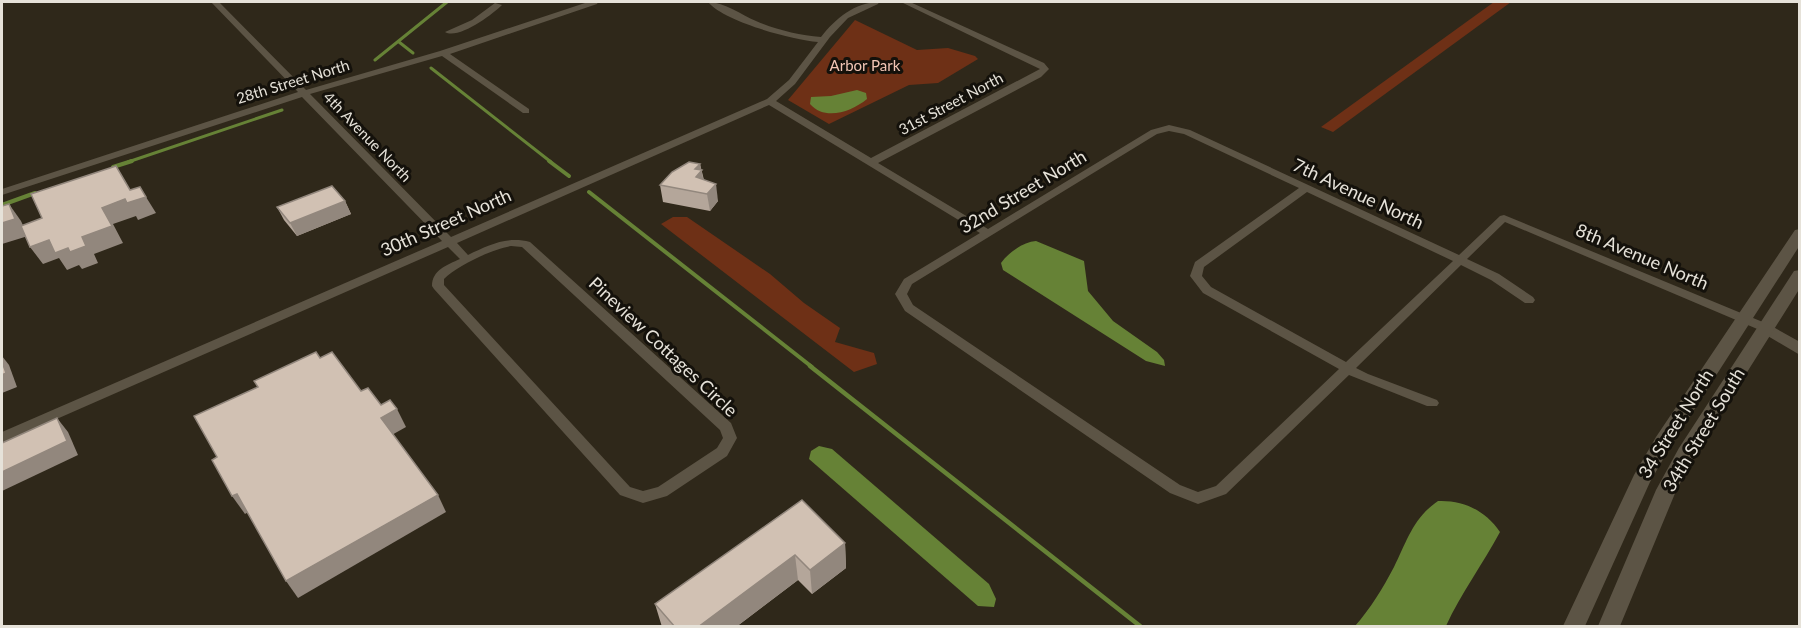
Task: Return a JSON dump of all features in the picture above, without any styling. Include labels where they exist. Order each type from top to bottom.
[{"type":"main road","name":"34 Street North","points":[[1575,627],[1641,480],[1800,233]]},
{"type":"main road","name":"34th Street South","points":[[1610,627],[1666,490],[1686,453],[1800,275]]},
{"type":"street","name":"4th Avenue North","points":[[215,2],[448,241]]},
{"type":"street","points":[[449,32],[466,28],[481,19],[499,3],[508,2]]},
{"type":"street","name":"28th Street North","points":[[2,192],[304,93],[443,53],[594,2]]},
{"type":"street","points":[[712,2],[765,29],[797,38],[823,40]]},
{"type":"street","name":"30th Street North","points":[[2,438],[770,101],[792,82],[823,40],[845,16],[875,2]]},
{"type":"street","name":"31st Street North","points":[[870,163],[1038,75],[1045,69],[1041,64],[905,2]]},
{"type":"street","points":[[443,53],[526,111]]},
{"type":"street","points":[[770,101],[987,233]]},
{"type":"street","name":"7th Avenue North","points":[[1169,128],[1187,132],[1460,260],[1495,277],[1528,300]]},
{"type":"street","name":"32nd Street North","points":[[1169,128],[1154,132],[908,282],[901,294],[909,308],[1175,489],[1198,498],[1221,490],[1346,368]]},
{"type":"street","points":[[1306,188],[1199,265],[1196,276],[1207,290],[1346,368],[1363,377],[1432,403]]},
{"type":"street","name":"8th Avenue North","points":[[1460,260],[1504,218],[1766,328]]},
{"type":"street","points":[[448,241],[467,260]]},
{"type":"street","name":"Pineview Cottages Circle","points":[[515,241],[526,244],[726,427],[730,438],[722,452],[662,492],[644,497],[625,491],[438,286],[438,278],[446,270],[467,260],[501,244],[515,241]]},
{"type":"street","points":[[1346,368],[1460,260]]},
{"type":"street","points":[[1766,328],[1800,338]]},
{"type":"street","points":[[1766,328],[1800,350]]},
{"type":"green space","points":[[1494,2],[1511,2],[1333,132],[1321,127]]},
{"type":"green space","name":"Arbor Park","points":[[855,20],[917,50],[948,48],[978,59],[938,83],[909,85],[829,124],[788,100]]},
{"type":"green space","points":[[673,217],[687,217],[770,274],[804,303],[840,328],[835,342],[874,353],[877,364],[854,372],[661,224]]},
{"type":"shaded area","points":[[857,90],[866,93],[867,99],[846,111],[823,112],[810,104],[811,97],[831,96]]},
{"type":"shaded area","points":[[1036,241],[1084,261],[1088,291],[1113,321],[1157,352],[1164,360],[1165,366],[1146,361],[1003,270],[1001,263],[1008,255],[1021,246]]},
{"type":"shaded area","points":[[819,446],[832,449],[989,584],[996,599],[994,607],[978,606],[809,459],[811,451]]},
{"type":"shaded area","points":[[1438,501],[1456,502],[1473,508],[1488,518],[1500,532],[1446,626],[1355,626],[1385,583],[1417,522]]},
{"type":"building","points":[[689,162],[700,164],[695,169],[702,170],[696,177],[716,184],[707,194],[660,185],[672,172]]},
{"type":"building","points":[[116,166],[130,190],[140,187],[146,197],[127,203],[125,199],[102,208],[112,226],[82,237],[86,246],[70,252],[68,248],[55,253],[49,240],[30,247],[21,226],[42,218],[31,194]]},
{"type":"building","points":[[332,186],[345,201],[290,223],[277,207]]},
{"type":"building","points":[[9,204],[15,219],[2,223],[2,206]]},
{"type":"building","points":[[316,352],[320,358],[332,352],[361,391],[368,388],[381,405],[390,400],[397,409],[381,418],[438,495],[286,581],[237,494],[232,496],[212,460],[217,457],[194,416],[258,387],[254,381]]},
{"type":"building","points":[[2,362],[6,373],[2,375]]},
{"type":"building","points":[[57,418],[67,441],[2,472],[2,443]]},
{"type":"building","points":[[802,500],[845,543],[810,570],[795,555],[698,627],[675,627],[655,604]]},
{"type":"waterway","points":[[375,60],[447,2]]},
{"type":"waterway","points":[[399,42],[413,53]]},
{"type":"waterway","points":[[431,68],[551,162]]},
{"type":"waterway","points":[[128,162],[282,110]]},
{"type":"waterway","points":[[113,167],[132,161]]},
{"type":"waterway","points":[[549,161],[569,176]]},
{"type":"waterway","points":[[589,192],[812,367]]},
{"type":"waterway","points":[[2,205],[35,193]]},
{"type":"waterway","points":[[810,366],[1140,626]]}]
